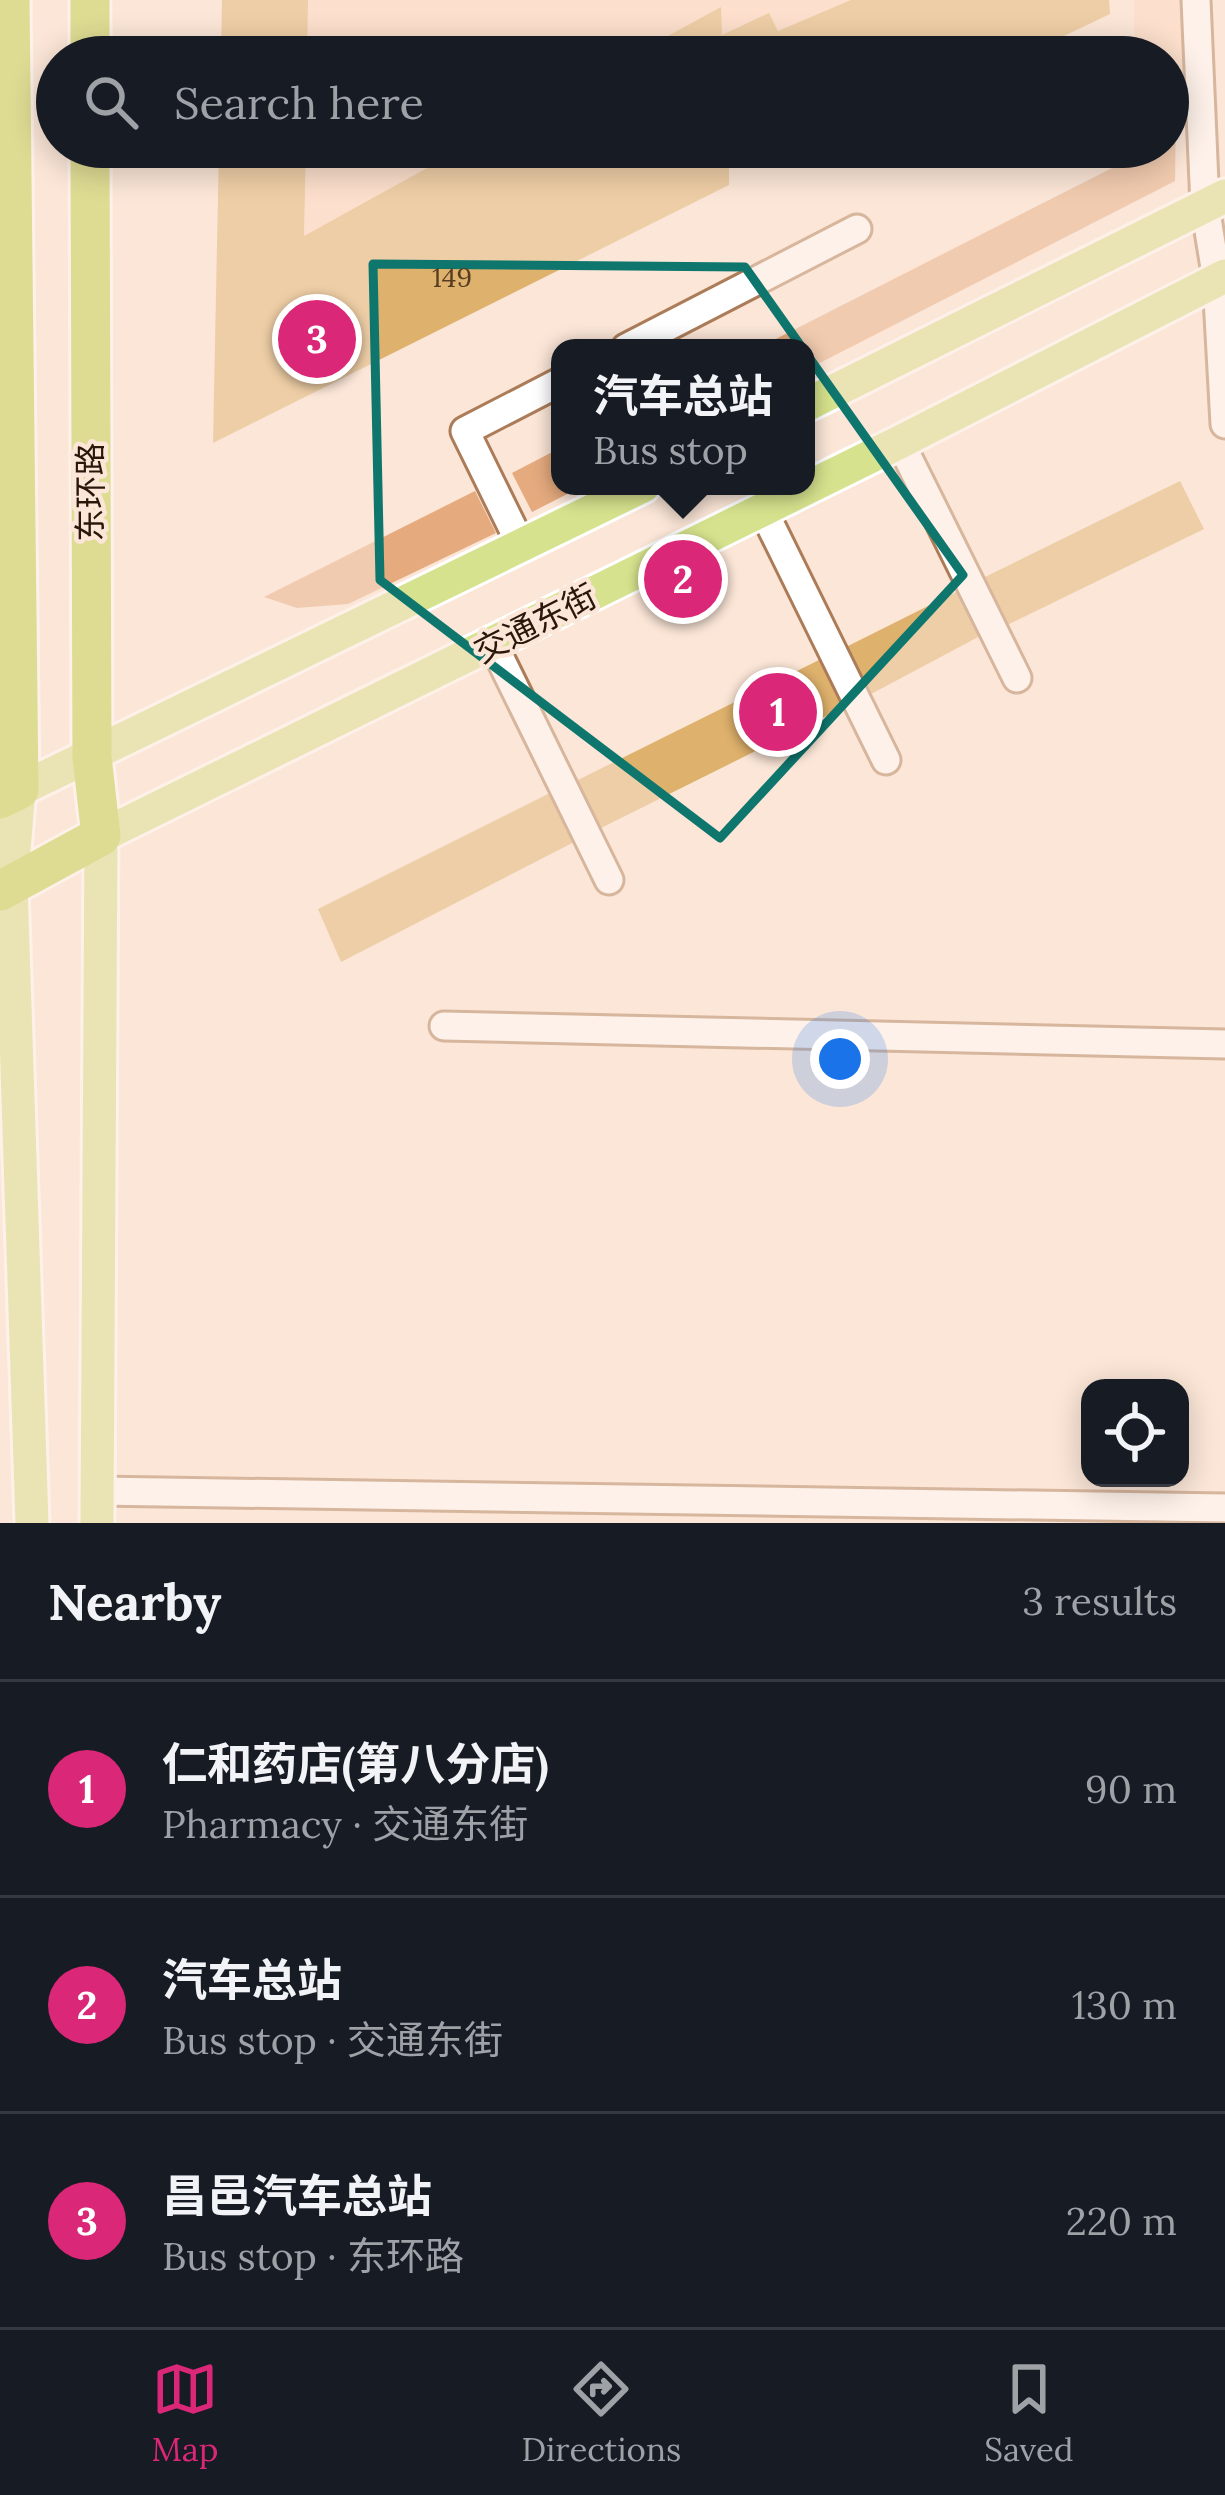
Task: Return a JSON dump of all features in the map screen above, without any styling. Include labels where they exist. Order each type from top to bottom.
[{"type":"highway","points":[[10,0],[10,795]]},
{"type":"highway","points":[[91,0],[91,36]]},
{"type":"highway","name":"东环路","points":[[90,168],[92,758],[101,836]]},
{"type":"highway","points":[[6,888],[101,836]]},
{"type":"main road","points":[[815,401],[1215,201]]},
{"type":"main road","name":"交通东街","points":[[815,482],[1221,278]]},
{"type":"main road","points":[[32,1523],[6,888],[10,795],[625,495]]},
{"type":"main road","name":"交通东街","points":[[101,836],[788,495]]},
{"type":"main road","points":[[97,1507],[101,836]]},
{"type":"street","points":[[1196,0],[1221,278],[1225,424]]},
{"type":"street","points":[[643,339],[857,229]]},
{"type":"street","points":[[522,547],[465,430],[551,387]]},
{"type":"street","points":[[900,442],[1017,678]]},
{"type":"street","points":[[761,508],[886,760]]},
{"type":"street","points":[[493,644],[609,880]]},
{"type":"street","points":[[444,1026],[1225,1044]]},
{"type":"street","points":[[97,1507],[1225,1508]]},
{"type":"highlighted area","points":[[373,264],[745,267],[963,575],[720,838],[380,580]]},
{"type":"shaded area","points":[[308,0],[866,0],[788,36],[780,36],[769,14],[736,36],[722,36],[720,8],[669,36],[307,36]]},
{"type":"shaded area","points":[[1134,0],[1181,0],[1182,36],[1134,36]]},
{"type":"shaded area","points":[[306,168],[428,168],[304,236]]},
{"type":"shaded area","points":[[1112,168],[1175,168],[1175,181],[815,365],[815,339],[776,339]]},
{"type":"shaded area","points":[[551,453],[551,495],[565,495],[532,512],[512,473]]},
{"type":"shaded area","points":[[475,491],[496,533],[348,604],[297,608],[264,597]]},
{"type":"building","points":[[222,0],[308,0],[307,36],[221,36]]},
{"type":"building","points":[[851,0],[1109,0],[1110,14],[1064,36],[668,36],[721,7],[722,35],[769,13],[778,31]]},
{"type":"building","points":[[219,168],[306,168],[304,236],[427,168],[729,168],[729,185],[213,443]]},
{"type":"building","points":[[1180,481],[1204,529],[999,629],[975,582]]},
{"type":"building","points":[[958,591],[982,635],[871,694],[846,647]]},
{"type":"building","points":[[819,660],[846,706],[597,830],[574,782]]},
{"type":"building","points":[[550,793],[578,840],[341,962],[318,909]]},
{"type":"place","name":"昌邑汽车总站","points":[[317,339]]},
{"type":"place","name":"汽车总站","points":[[683,579]]},
{"type":"place","name":"仁和药店(第八分店)","points":[[778,712]]}]
